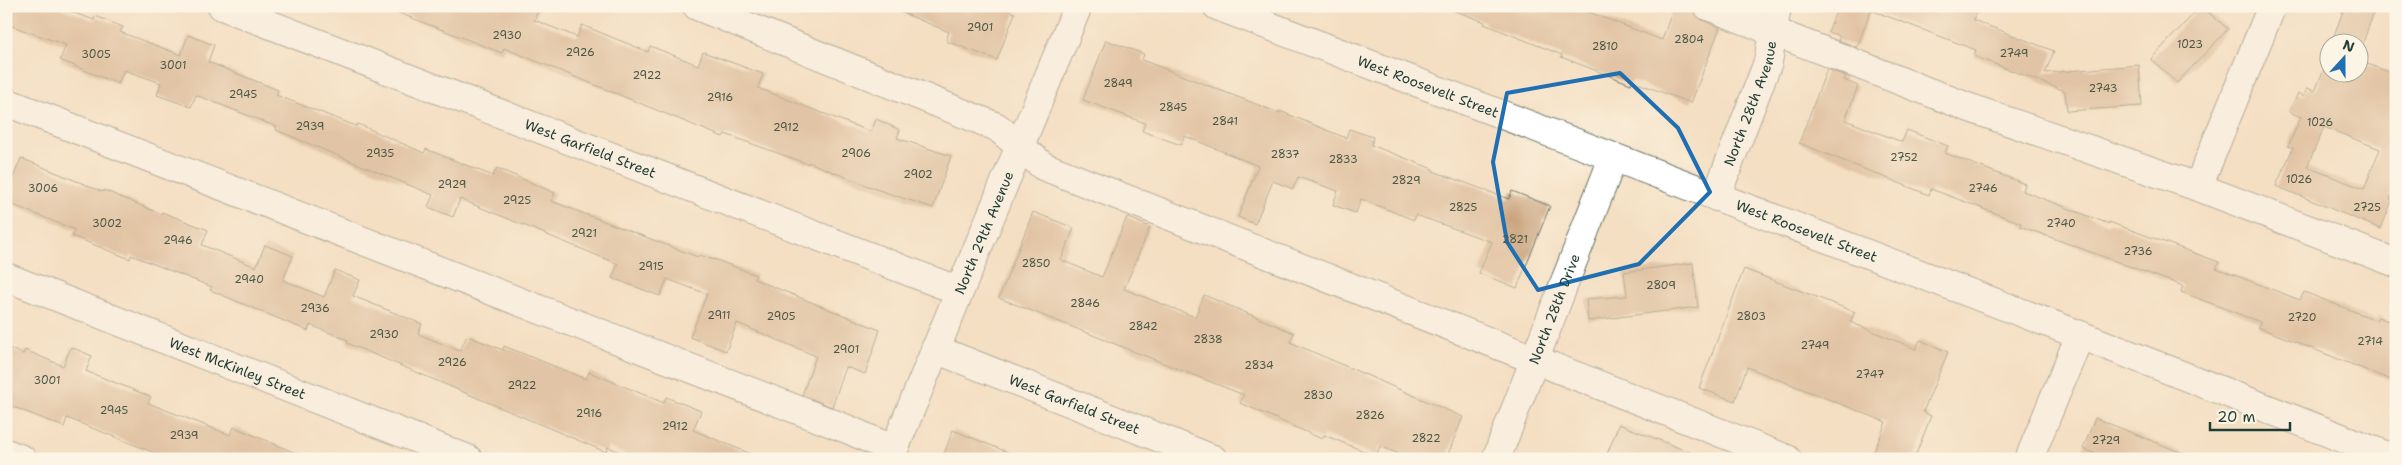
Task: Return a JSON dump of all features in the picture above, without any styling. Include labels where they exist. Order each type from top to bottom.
[{"type":"street","name":"West Garfield Street","points":[[222,6],[959,291]]},
{"type":"street","points":[[697,6],[997,127],[1043,166],[1787,459]]},
{"type":"street","name":"North 29th Avenue","points":[[892,454],[1018,146],[1078,6]]},
{"type":"street","name":"West Roosevelt Street","points":[[1217,6],[2395,456]]},
{"type":"street","points":[[1708,6],[1776,19],[1970,108],[2198,187],[2396,263]]},
{"type":"street","points":[[2198,187],[2272,6]]},
{"type":"street","name":"North 28th Avenue","points":[[1716,197],[1757,95],[1768,62],[1776,19]]},
{"type":"street","points":[[6,102],[847,429],[892,454]]},
{"type":"street","name":"North 28th Drive","points":[[1496,459],[1613,158]]},
{"type":"street","name":"West McKinley Street","points":[[6,277],[468,459]]},
{"type":"street","points":[[2029,459],[2080,335]]},
{"type":"street","name":"West Garfield Street","points":[[936,349],[1213,459]]},
{"type":"street","points":[[6,453],[22,459]]},
{"type":"highlighted area","points":[[1620,73],[1678,128],[1710,192],[1639,264],[1538,290],[1507,242],[1493,162],[1507,93]]},
{"type":"building","points":[[6,6],[55,6],[94,20],[95,16],[123,27],[120,32],[181,55],[188,35],[214,45],[208,62],[278,90],[276,95],[356,126],[358,124],[424,153],[426,149],[493,176],[497,168],[555,193],[551,201],[698,257],[699,255],[714,259],[756,275],[754,279],[880,330],[865,374],[846,367],[832,407],[802,395],[816,356],[737,323],[726,351],[690,337],[707,294],[667,279],[660,296],[612,278],[618,264],[460,199],[453,217],[428,207],[433,195],[276,130],[277,127],[196,95],[191,107],[157,95],[161,83],[124,70],[118,84],[60,60],[66,45],[6,24]]},
{"type":"building","points":[[386,6],[540,6],[534,20],[577,37],[582,25],[648,52],[650,46],[698,65],[703,52],[763,74],[758,88],[871,132],[876,119],[900,130],[897,138],[951,156],[933,208],[876,189],[808,162],[808,164],[725,134],[723,137],[504,48],[502,53],[386,8]]},
{"type":"building","points":[[886,6],[996,6],[1015,13],[997,60],[946,41],[949,32]]},
{"type":"building","points":[[1448,6],[1573,6],[1662,40],[1674,6],[1681,6],[1694,11],[1702,20],[1720,27],[1691,103],[1632,81],[1631,84],[1561,57],[1562,55],[1447,8]]},
{"type":"building","points":[[1838,6],[1979,6],[1973,20],[2054,51],[2045,73],[2139,65],[2142,106],[2067,111],[2065,91],[1974,56],[1976,50],[1871,10],[1857,47],[1838,40],[1840,36],[1828,32]]},
{"type":"building","points":[[2201,6],[2228,29],[2177,83],[2151,59]]},
{"type":"building","points":[[2345,6],[2376,6],[2367,32],[2335,32]]},
{"type":"building","points":[[1106,40],[1144,54],[1142,60],[1279,113],[1280,111],[1346,138],[1349,129],[1373,137],[1371,145],[1433,169],[1433,171],[1509,199],[1512,191],[1550,206],[1517,288],[1479,273],[1492,242],[1416,215],[1414,220],[1361,199],[1356,213],[1333,205],[1338,191],[1298,177],[1293,189],[1273,181],[1255,224],[1238,217],[1258,166],[1185,136],[1181,145],[1142,131],[1145,123],[1083,100]]},
{"type":"building","points":[[2370,65],[2396,75],[2396,183],[2381,229],[2276,186],[2293,148],[2288,146],[2301,117],[2289,112],[2298,93],[2304,96],[2307,88],[2315,91],[2320,79],[2320,82],[2370,82]],"holes":[[[2324,127],[2380,149],[2364,189],[2307,167]]]},
{"type":"building","points":[[1827,69],[1846,76],[1844,80],[1858,86],[1845,120],[1902,142],[1907,130],[1948,146],[1945,153],[2025,184],[2023,191],[2109,224],[2109,222],[2219,262],[2216,268],[2300,300],[2304,292],[2376,320],[2378,317],[2396,324],[2396,382],[2258,327],[2260,322],[2181,292],[2183,286],[2020,226],[2021,223],[1931,189],[1929,195],[1799,143]]},
{"type":"building","points":[[21,158],[103,192],[104,190],[161,214],[162,212],[208,230],[202,245],[256,267],[265,245],[293,256],[283,280],[324,297],[335,270],[360,280],[353,296],[422,324],[418,334],[460,351],[467,336],[503,350],[504,346],[586,379],[589,372],[664,403],[666,397],[701,411],[693,430],[763,459],[637,459],[608,447],[606,452],[347,343],[348,340],[310,325],[308,331],[210,290],[212,287],[131,255],[130,259],[72,236],[75,230],[6,202],[6,195]]},
{"type":"building","points":[[1033,212],[1074,228],[1061,260],[1102,277],[1127,217],[1150,227],[1124,289],[1195,317],[1204,295],[1294,333],[1290,342],[1463,417],[1446,459],[1411,459],[1380,446],[1376,456],[1324,435],[1322,439],[1240,403],[1244,395],[999,298]]},
{"type":"building","points":[[1693,263],[1698,307],[1588,321],[1586,299],[1627,296],[1624,272]]},
{"type":"building","points":[[1744,269],[1855,312],[1850,322],[1916,349],[1920,340],[1948,352],[1923,412],[1931,416],[1914,459],[1871,459],[1886,422],[1747,367],[1735,401],[1699,388]]},
{"type":"building","points":[[6,347],[23,354],[25,350],[63,366],[71,347],[92,356],[86,371],[151,397],[148,403],[230,435],[234,427],[310,459],[170,459],[67,418],[64,427],[6,404]]},
{"type":"building","points":[[2095,418],[2195,458],[2109,459],[2083,449]]},
{"type":"building","points":[[1619,424],[1704,458],[1704,459],[1605,459]]},
{"type":"building","points":[[953,430],[1022,458],[942,459]]}]
